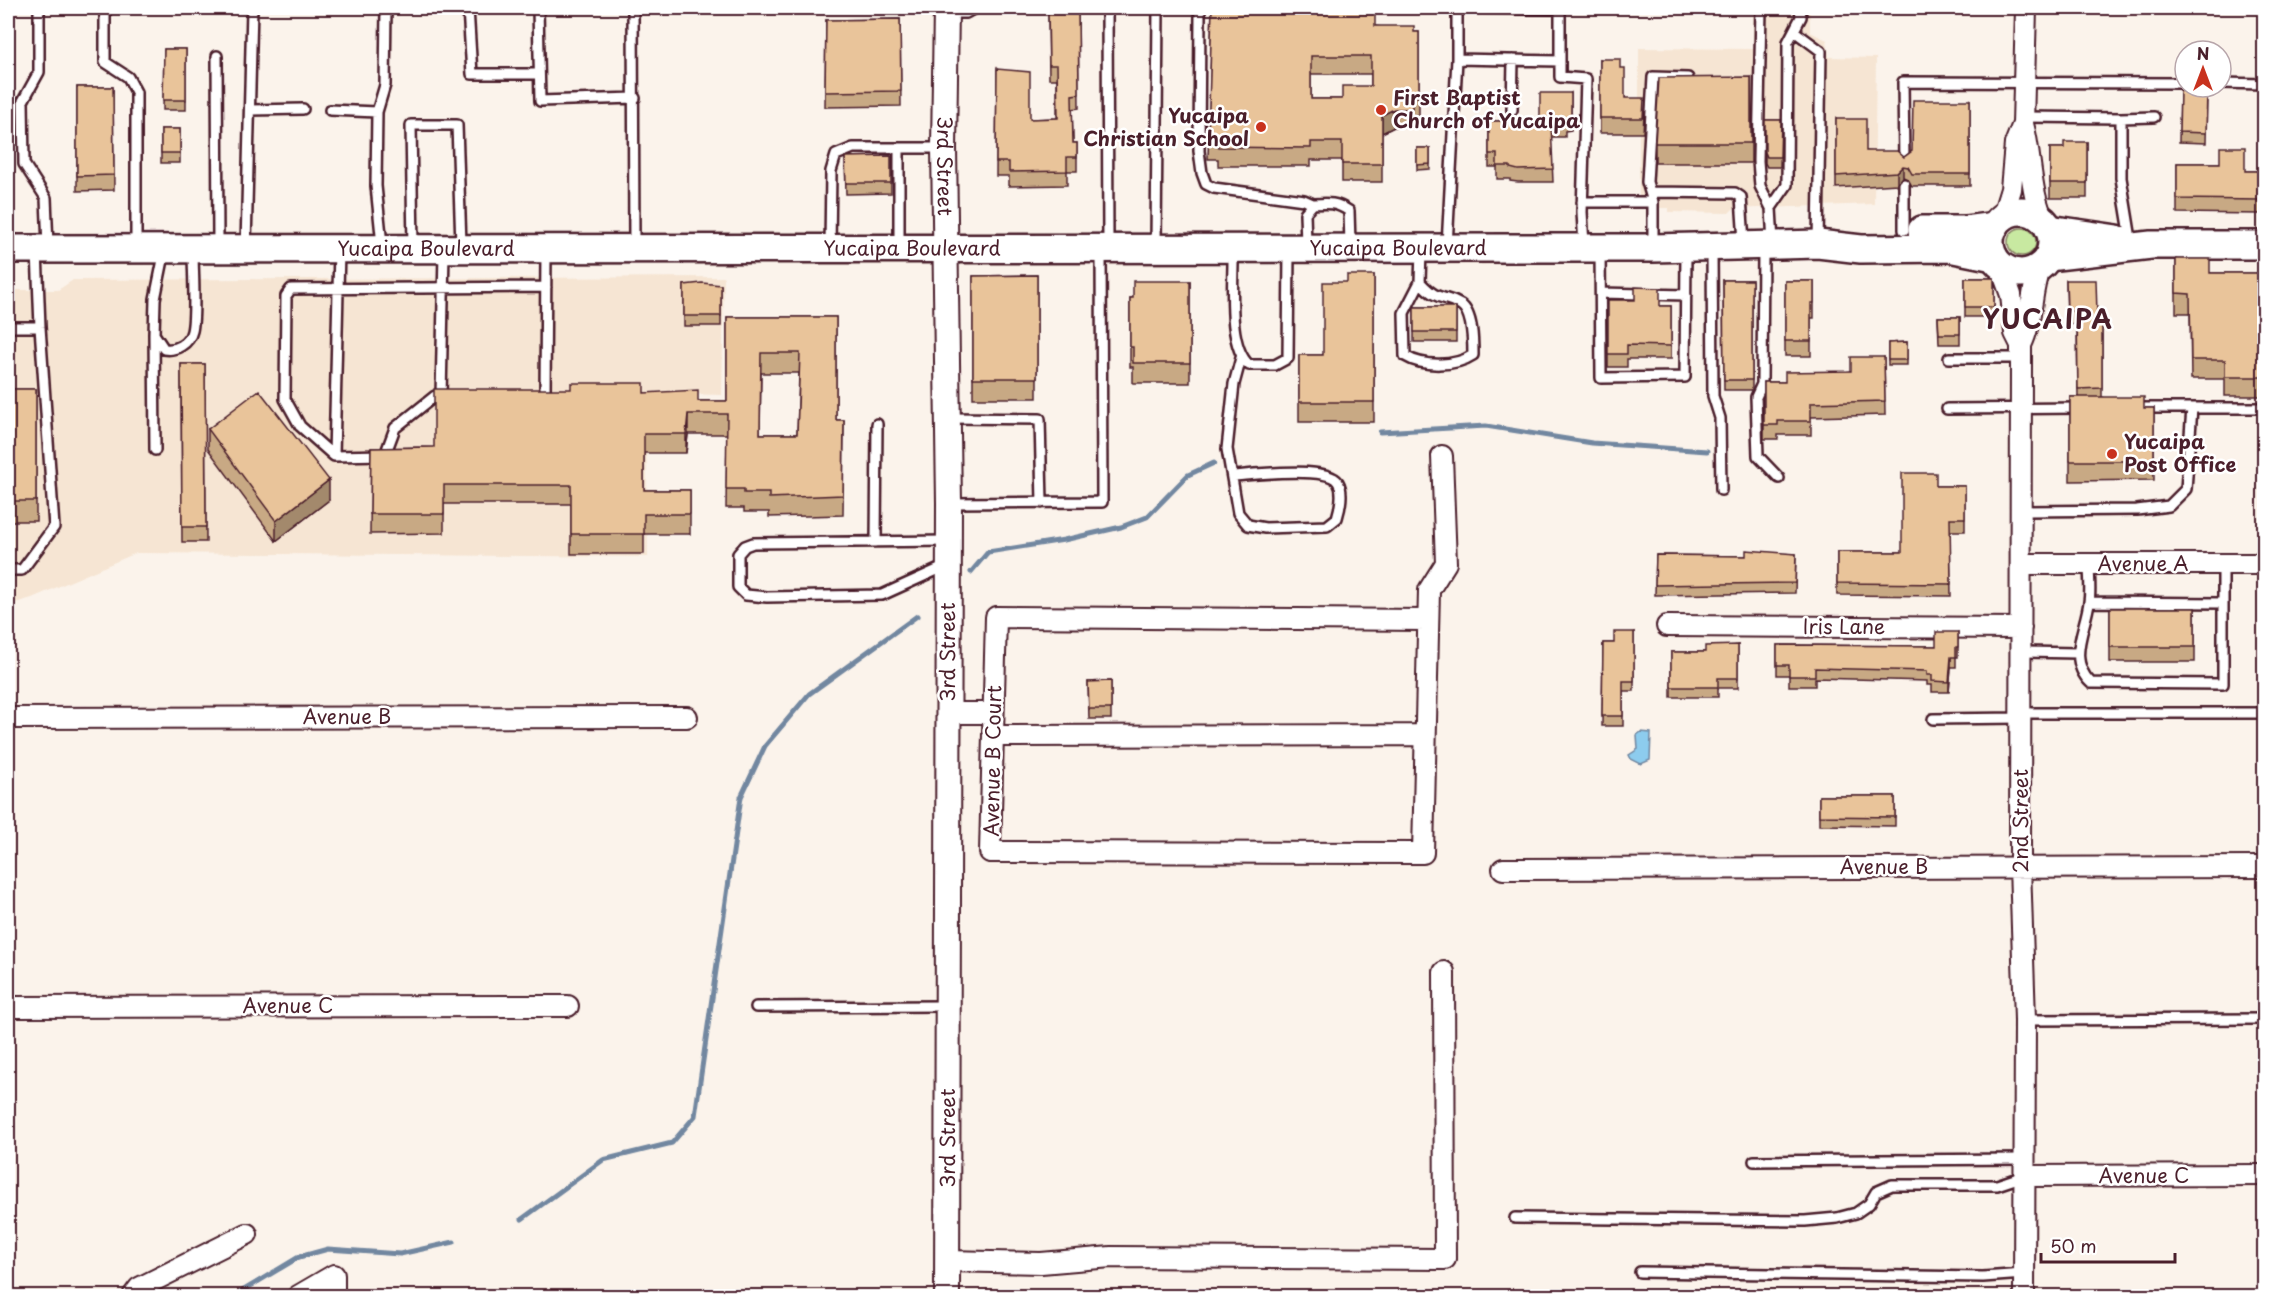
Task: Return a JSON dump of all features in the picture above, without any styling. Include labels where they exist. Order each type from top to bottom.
[{"type":"main road","points":[[2138,245],[2044,262],[2029,272],[2020,273],[1997,261],[1991,236],[1998,222],[2022,212],[2031,213],[2047,226],[2138,245],[2265,245]]},
{"type":"main road","name":"Yucaipa Boulevard","points":[[1818,244],[1863,230],[1953,231],[1998,222]]},
{"type":"main road","points":[[2044,262],[2052,243],[2047,226]]},
{"type":"main road","name":"Yucaipa Boulevard","points":[[8,249],[452,250],[546,246],[1104,249],[1699,248],[1818,244],[1861,249],[1949,248],[1997,261]]},
{"type":"street","points":[[1998,222],[2011,189],[2015,144],[2023,120],[2026,8]]},
{"type":"street","name":"3rd Street","points":[[946,10],[944,148],[949,503],[947,1296]]},
{"type":"street","points":[[2023,120],[2030,148],[2035,199],[2047,226]]},
{"type":"street","name":"2nd Street","points":[[1997,261],[2010,295],[2015,333],[2021,352],[2020,866],[2025,1020],[2024,1296]]},
{"type":"street","name":"2nd Street","points":[[2021,352],[2027,332],[2032,294],[2044,262]]},
{"type":"street","name":"Avenue B Court","points":[[1427,620],[996,617],[990,852],[1423,852],[1429,590],[1446,563],[1442,456]]},
{"type":"street","name":"Avenue A","points":[[2021,564],[2265,564]]},
{"type":"street","name":"Iris Lane","points":[[1667,626],[2021,628]]},
{"type":"street","points":[[948,713],[993,713]]},
{"type":"street","name":"Avenue B","points":[[8,718],[687,717]]},
{"type":"street","points":[[993,736],[1425,735]]},
{"type":"street","name":"Avenue B","points":[[1503,869],[2265,867]]},
{"type":"street","points":[[947,1261],[1041,1263],[1111,1257],[1445,1259],[1444,972]]},
{"type":"street","name":"Avenue C","points":[[8,1007],[568,1006]]},
{"type":"street","name":"Avenue C","points":[[2024,1168],[2265,1175]]},
{"type":"street","points":[[133,1296],[139,1288],[247,1234]]},
{"type":"street","points":[[297,1296],[334,1275],[333,1296]]},
{"type":"lane","points":[[8,570],[22,570],[54,527],[40,327],[46,198],[24,164],[23,101],[39,72],[39,8]]},
{"type":"lane","points":[[105,8],[105,62],[128,77],[136,92],[136,248]]},
{"type":"lane","points":[[246,248],[252,8]]},
{"type":"lane","points":[[383,250],[376,186],[377,112],[385,85],[386,8]]},
{"type":"lane","points":[[468,8],[472,75],[538,75]]},
{"type":"lane","points":[[538,8],[540,101],[634,98]]},
{"type":"lane","points":[[633,8],[634,247]]},
{"type":"lane","points":[[946,10],[966,13],[975,8]]},
{"type":"lane","points":[[949,503],[1102,502],[1107,8]]},
{"type":"lane","points":[[1156,248],[1158,8]]},
{"type":"lane","points":[[1197,8],[1200,14],[1199,151],[1206,184],[1214,188],[1304,200],[1313,204],[1338,204],[1349,211],[1350,247]]},
{"type":"lane","points":[[1420,282],[1434,296],[1461,305],[1467,310],[1473,355],[1463,361],[1439,363],[1416,363],[1405,356],[1404,313],[1434,247],[1457,59],[1457,8]]},
{"type":"lane","points":[[1480,8],[1560,8],[1560,77],[1586,79],[1582,202],[1600,293],[1601,378],[1685,377],[1686,295],[1699,248]]},
{"type":"lane","points":[[1761,8],[1758,161],[1760,186],[1771,208]]},
{"type":"lane","points":[[1779,478],[1758,456],[1756,397],[1762,384],[1760,246],[1771,208],[1787,185],[1788,42],[1801,17],[1800,8]]},
{"type":"lane","points":[[1794,31],[1821,51],[1818,244]]},
{"type":"lane","points":[[154,334],[164,349],[174,350],[183,345],[192,332],[206,248],[217,56]]},
{"type":"lane","points":[[1457,59],[1560,60]]},
{"type":"lane","points":[[1512,110],[1513,60]]},
{"type":"lane","points":[[1653,248],[1652,197],[1647,182],[1653,77],[1698,78]]},
{"type":"lane","points":[[1904,162],[1903,82],[2173,83]]},
{"type":"lane","points":[[2233,83],[2265,84]]},
{"type":"lane","points":[[251,110],[303,109]]},
{"type":"lane","points":[[330,110],[377,112]]},
{"type":"lane","points":[[2023,120],[2154,117]]},
{"type":"lane","points":[[2121,118],[2121,178],[2138,245]]},
{"type":"lane","points":[[413,250],[411,125],[457,125],[452,250],[444,288],[441,396]]},
{"type":"lane","points":[[830,247],[831,171],[836,155],[853,148],[944,148]]},
{"type":"lane","points":[[898,248],[899,149]]},
{"type":"lane","points":[[1904,184],[1904,230]]},
{"type":"lane","points":[[1582,202],[1735,193],[1741,197],[1760,246]]},
{"type":"lane","points":[[1241,358],[1249,365],[1275,365],[1288,358],[1297,249],[1305,213],[1313,204]]},
{"type":"lane","points":[[535,397],[545,397],[546,246]]},
{"type":"lane","points":[[1232,476],[1303,473],[1329,475],[1338,482],[1340,495],[1336,518],[1327,526],[1265,528],[1248,525],[1238,513],[1227,449],[1234,384],[1241,358],[1234,332],[1233,247]]},
{"type":"lane","points":[[155,450],[155,298],[165,248]]},
{"type":"lane","points":[[1699,248],[1713,396],[1720,418],[1721,490]]},
{"type":"lane","points":[[334,456],[339,250]]},
{"type":"lane","points":[[452,397],[435,396],[395,428],[385,455],[334,456],[300,426],[285,399],[286,296],[291,289],[546,287]]},
{"type":"lane","points":[[1600,293],[1686,295]]},
{"type":"lane","points":[[8,327],[40,327]]},
{"type":"lane","points":[[1949,358],[2021,352]]},
{"type":"lane","points":[[1947,409],[2091,408]]},
{"type":"lane","points":[[2136,408],[2265,408]]},
{"type":"lane","points":[[2021,511],[2137,510],[2169,506],[2186,489],[2192,408]]},
{"type":"lane","points":[[947,418],[1040,419],[1042,503]]},
{"type":"lane","points":[[876,542],[877,424]]},
{"type":"lane","points":[[876,542],[949,553],[882,595],[767,597],[747,595],[738,586],[738,554],[744,546],[753,543],[876,542]]},
{"type":"lane","points":[[2089,564],[2089,602],[2077,653],[2084,677],[2091,683],[2223,684],[2223,564]]},
{"type":"lane","points":[[2089,602],[2223,603]]},
{"type":"lane","points":[[2021,652],[2077,653]]},
{"type":"lane","points":[[1933,719],[2265,713]]},
{"type":"lane","points":[[756,1007],[948,1006]]},
{"type":"lane","points":[[2025,1020],[2265,1019]]},
{"type":"lane","points":[[1754,1161],[2024,1168]]},
{"type":"lane","points":[[1515,1218],[1805,1221],[1837,1218],[1856,1212],[1869,1204],[1876,1192],[1892,1185],[1997,1185],[2024,1168]]},
{"type":"lane","points":[[1640,1272],[1983,1277],[2024,1274]]},
{"type":"shaded area","points":[[1753,8],[1810,8],[1810,32],[1827,40],[1829,57],[1876,58],[1874,204],[1733,209],[1729,213],[1669,212],[1669,208],[1639,208],[1639,48],[1753,49]]},
{"type":"shaded area","points":[[724,277],[722,395],[646,393],[648,557],[136,553],[32,598],[8,605],[8,290],[58,290],[73,280]]},
{"type":"green space","points":[[2022,228],[2032,232],[2036,242],[2032,252],[2022,256],[2012,252],[2008,242],[2012,232]]},
{"type":"water","points":[[1641,732],[1651,733],[1650,760],[1641,764],[1631,759],[1629,755],[1638,749],[1637,735]]},
{"type":"building","points":[[1212,8],[1375,8],[1375,26],[1414,26],[1414,32],[1419,32],[1419,97],[1412,97],[1412,109],[1394,109],[1382,115],[1382,164],[1342,164],[1342,142],[1311,142],[1311,148],[1218,147],[1218,140],[1208,140]],"holes":[[[1311,56],[1371,56],[1371,86],[1342,86],[1342,99],[1311,99]]]},
{"type":"building","points":[[1048,11],[1078,11],[1079,94],[1072,95],[1073,143],[1077,143],[1077,157],[1067,157],[1067,171],[1009,172],[1009,162],[996,162],[997,69],[1030,72],[1030,119],[1058,118],[1057,65],[1049,65]]},
{"type":"building","points":[[900,19],[901,91],[825,92],[826,20]]},
{"type":"building","points":[[164,49],[186,49],[186,100],[163,100]]},
{"type":"building","points":[[1600,59],[1620,59],[1620,68],[1625,68],[1625,98],[1644,98],[1643,118],[1600,118]]},
{"type":"building","points":[[1751,77],[1751,143],[1655,143],[1659,78]]},
{"type":"building","points":[[77,87],[113,87],[114,175],[77,176]]},
{"type":"building","points":[[1540,93],[1571,93],[1571,118],[1565,118],[1565,124],[1551,124],[1553,169],[1518,170],[1510,166],[1497,166],[1497,154],[1489,154],[1489,121],[1540,121]]},
{"type":"building","points":[[2180,99],[2207,99],[2206,133],[2179,132]]},
{"type":"building","points":[[1913,100],[1970,100],[1970,174],[1912,174],[1908,167],[1903,166],[1897,172],[1836,176],[1836,119],[1866,119],[1866,151],[1897,151],[1904,157],[1912,151]]},
{"type":"building","points":[[1765,120],[1781,120],[1780,157],[1767,157]]},
{"type":"building","points":[[161,129],[180,129],[180,153],[161,153]]},
{"type":"building","points":[[2064,142],[2087,142],[2087,183],[2050,183],[2050,148],[2064,148]]},
{"type":"building","points":[[2220,147],[2245,147],[2245,171],[2265,171],[2265,187],[2261,187],[2261,200],[2177,199],[2177,163],[2220,163]]},
{"type":"building","points":[[1417,148],[1430,148],[1430,164],[1417,165]]},
{"type":"building","points":[[891,156],[891,183],[846,183],[845,157]]},
{"type":"building","points":[[2176,259],[2210,259],[2210,273],[2265,273],[2265,377],[2225,377],[2225,360],[2191,360],[2190,294],[2176,293]]},
{"type":"building","points":[[1037,275],[1037,378],[973,378],[973,276]]},
{"type":"building","points":[[1347,275],[1374,275],[1374,402],[1299,402],[1299,355],[1323,355],[1323,282],[1347,282]]},
{"type":"building","points":[[1965,278],[1994,278],[1994,307],[1965,307]]},
{"type":"building","points":[[1723,280],[1752,280],[1752,380],[1724,380]]},
{"type":"building","points":[[2066,280],[2096,280],[2097,314],[2102,314],[2102,388],[2078,389],[2077,311],[2067,311]]},
{"type":"building","points":[[1133,281],[1190,281],[1190,363],[1133,363],[1133,347],[1130,347],[1130,298],[1133,298]]},
{"type":"building","points":[[1785,281],[1814,281],[1814,303],[1811,303],[1811,341],[1785,341]]},
{"type":"building","points":[[702,283],[721,285],[721,316],[684,316],[684,285]]},
{"type":"building","points":[[1635,287],[1660,288],[1660,306],[1671,306],[1671,346],[1627,345],[1627,354],[1608,354],[1608,300],[1635,300]]},
{"type":"building","points":[[1414,307],[1456,307],[1456,332],[1414,332]]},
{"type":"building","points":[[727,317],[836,317],[836,420],[844,420],[843,495],[769,498],[769,493],[744,493],[744,489],[726,489],[727,414],[688,414],[686,434],[644,434],[644,490],[690,490],[690,514],[644,514],[644,534],[571,534],[571,485],[444,485],[444,514],[370,514],[371,448],[434,447],[434,389],[571,389],[571,383],[644,383],[644,393],[698,390],[698,401],[727,401]],"holes":[[[761,353],[800,353],[797,434],[760,434]]]},
{"type":"building","points":[[1938,317],[1960,317],[1960,334],[1939,334]]},
{"type":"building","points":[[1907,342],[1907,360],[1888,360],[1888,343]]},
{"type":"building","points":[[1851,357],[1884,357],[1885,401],[1811,403],[1811,421],[1778,421],[1778,425],[1764,425],[1764,382],[1785,382],[1785,372],[1851,371]]},
{"type":"building","points":[[181,364],[205,364],[206,527],[182,527]]},
{"type":"building","points":[[8,389],[36,389],[36,501],[8,501]]},
{"type":"building","points":[[259,390],[329,480],[276,521],[208,429]]},
{"type":"building","name":"Yucaipa Post Office","points":[[2070,397],[2144,397],[2144,408],[2154,408],[2154,461],[2070,461]]},
{"type":"building","points":[[1902,473],[1936,473],[1936,486],[1965,486],[1965,518],[1950,518],[1951,584],[1837,583],[1837,552],[1902,552]]},
{"type":"building","points":[[1746,550],[1796,554],[1795,583],[1655,585],[1656,555],[1746,556]]},
{"type":"building","points":[[2110,608],[2195,608],[2195,647],[2110,647]]},
{"type":"building","points":[[1614,632],[1634,632],[1634,681],[1623,681],[1623,716],[1602,716],[1603,643],[1614,643]]},
{"type":"building","points":[[1936,632],[1958,632],[1958,647],[1956,647],[1956,657],[1951,657],[1949,682],[1932,681],[1932,675],[1927,675],[1927,671],[1815,668],[1815,676],[1789,676],[1789,665],[1777,665],[1777,645],[1936,646]]},
{"type":"building","points":[[1738,645],[1738,678],[1718,678],[1718,687],[1671,687],[1671,652],[1705,652],[1705,646]]},
{"type":"building","points":[[1111,681],[1111,709],[1089,709],[1088,682]]},
{"type":"building","points":[[1819,796],[1895,796],[1895,817],[1819,816]]},
{"type":"waterway","points":[[1380,432],[1486,426],[1592,443],[1707,451]]},
{"type":"waterway","points":[[971,572],[988,552],[1064,540],[1121,527],[1147,517],[1188,475],[1214,463]]},
{"type":"waterway","points":[[522,1219],[603,1160],[672,1143],[695,1116],[741,797],[765,746],[809,694],[917,616]]},
{"type":"waterway","points":[[234,1296],[299,1257],[328,1249],[400,1254],[454,1242]]},
{"type":"place","name":"First Baptist Church of Yucaipa","points":[[1381,110]]},
{"type":"place","name":"Yucaipa Christian School","points":[[1261,127]]},
{"type":"place","name":"Yucaipa Post Office","points":[[2112,454]]},
{"type":"district","name":"YUCAIPA","points":[[2048,320]]}]
